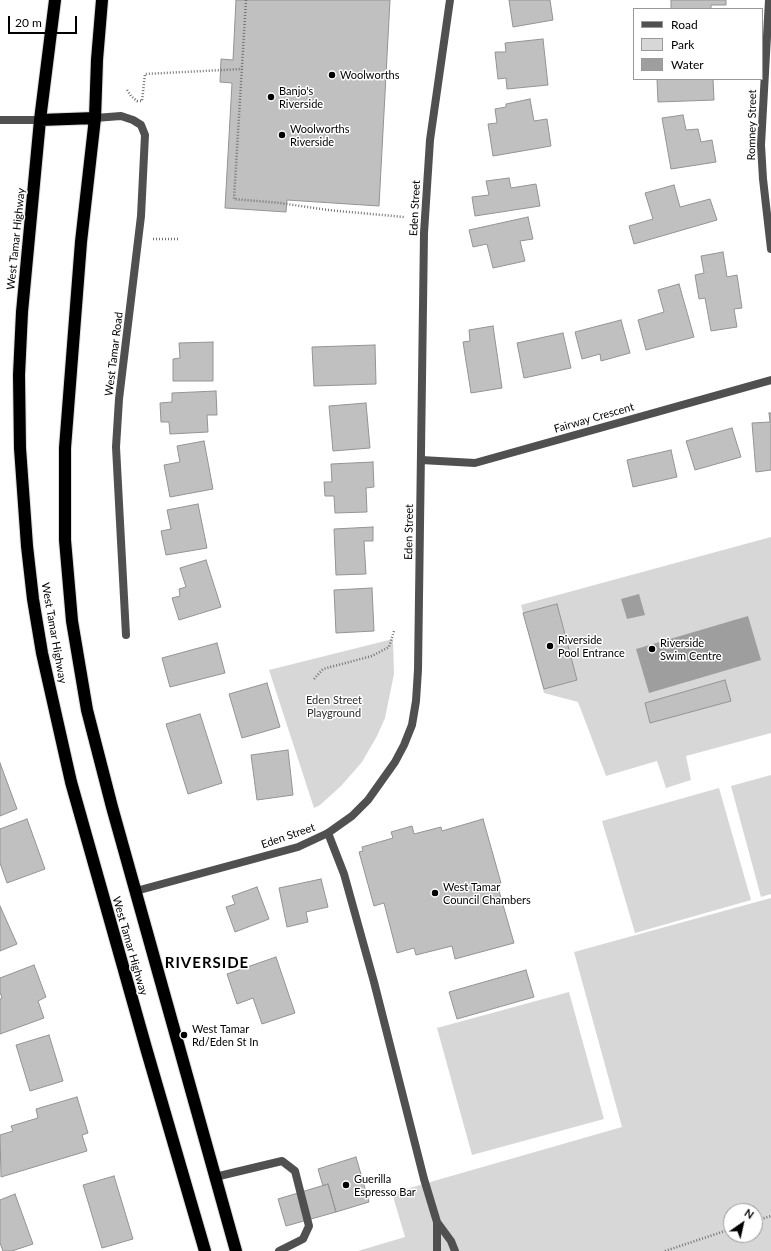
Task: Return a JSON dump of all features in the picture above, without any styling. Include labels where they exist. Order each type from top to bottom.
[{"type":"highway","name":"West Tamar Highway","points":[[55,0],[40,120],[22,312],[19,375],[20,448],[27,546],[33,599],[44,662],[71,782],[205,1251]]},
{"type":"highway","name":"West Tamar Highway","points":[[102,0],[97,60],[95,118],[81,242],[66,440],[64,540],[72,621],[87,710],[236,1251]]},
{"type":"highway","points":[[40,120],[95,118]]},
{"type":"street","name":"Eden Street","points":[[136,891],[298,847],[328,833],[352,816],[368,800],[395,762],[412,725],[416,702],[418,670],[424,233],[430,140],[450,0]]},
{"type":"street","name":"Romney Street","points":[[768,0],[761,145],[763,179],[771,250]]},
{"type":"street","name":"West Tamar Road","points":[[95,118],[121,116],[133,120],[141,126],[145,135],[141,216],[119,399],[116,447],[126,635]]},
{"type":"street","points":[[0,120],[40,120]]},
{"type":"street","name":"Fairway Crescent","points":[[421,460],[475,464],[771,380]]},
{"type":"street","points":[[328,833],[344,874],[370,966],[424,1179],[437,1222],[437,1251]]},
{"type":"street","points":[[215,1177],[282,1162],[295,1171],[310,1226],[304,1239],[279,1251]]},
{"type":"street","points":[[437,1222],[455,1251]]},
{"type":"path","points":[[246,0],[234,199],[404,217]]},
{"type":"path","points":[[127,90],[130,96],[136,101],[142,101],[145,74],[242,69]]},
{"type":"path","points":[[147,239],[179,239]]},
{"type":"path","points":[[314,679],[323,669],[372,656],[389,647],[394,631]]},
{"type":"path","points":[[665,1251],[723,1232]]},
{"type":"green space","name":"Riverside Swim Centre","points":[[771,537],[771,733],[686,756],[691,780],[666,788],[657,761],[606,776],[578,702],[544,693],[521,605]]},
{"type":"green space","name":"Eden Street Playground","points":[[393,639],[394,674],[385,718],[377,736],[362,762],[341,786],[320,805],[314,808],[269,670]]},
{"type":"green space","points":[[771,775],[771,894],[761,897],[731,786]]},
{"type":"green space","points":[[719,788],[751,900],[635,933],[602,821]]},
{"type":"green space","points":[[771,898],[771,1251],[358,1251],[405,1237],[392,1193],[622,1127],[574,952]]},
{"type":"green space","points":[[569,992],[604,1119],[472,1155],[437,1028]]},
{"type":"water","points":[[639,594],[645,615],[627,619],[621,599]]},
{"type":"water","points":[[748,616],[761,660],[649,693],[636,649]]},
{"type":"building","points":[[236,0],[390,0],[379,206],[287,200],[286,212],[225,208],[232,83],[220,82],[221,59],[233,60]]},
{"type":"building","points":[[509,0],[550,0],[553,20],[513,27]]},
{"type":"building","points":[[671,0],[726,0],[726,5],[711,5],[711,8],[671,8]]},
{"type":"building","points":[[543,39],[548,85],[507,89],[506,78],[498,79],[495,52],[506,52],[505,43]]},
{"type":"building","points":[[657,80],[713,80],[714,100],[658,102]]},
{"type":"building","points":[[530,99],[534,121],[547,119],[551,146],[493,156],[488,124],[497,123],[495,109],[506,107],[506,104]]},
{"type":"building","points":[[683,115],[686,130],[698,129],[701,142],[712,140],[716,162],[671,169],[662,118]]},
{"type":"building","points":[[509,178],[511,188],[536,184],[540,206],[475,216],[472,197],[489,195],[486,181]]},
{"type":"building","points":[[674,185],[680,207],[710,199],[717,220],[634,244],[629,226],[653,219],[645,193]]},
{"type":"building","points":[[528,217],[533,239],[520,241],[525,261],[493,268],[487,244],[473,247],[469,230]]},
{"type":"building","points":[[723,252],[727,277],[737,275],[742,308],[734,309],[737,327],[711,331],[705,298],[699,299],[695,275],[704,273],[701,256]]},
{"type":"building","points":[[679,284],[694,337],[646,350],[638,320],[664,312],[658,290]]},
{"type":"building","points":[[621,320],[630,353],[601,361],[600,354],[582,359],[575,332]]},
{"type":"building","points":[[493,326],[502,388],[471,393],[463,342],[470,341],[469,330]]},
{"type":"building","points":[[563,333],[571,368],[524,378],[517,343]]},
{"type":"building","points":[[213,342],[213,381],[173,381],[173,359],[180,358],[179,343]]},
{"type":"building","points":[[375,345],[376,384],[314,386],[312,347]]},
{"type":"building","points":[[216,391],[217,415],[207,415],[208,432],[170,434],[169,422],[161,422],[160,403],[172,402],[172,393]]},
{"type":"building","points":[[366,403],[370,448],[333,451],[329,406]]},
{"type":"building","points":[[769,413],[771,413],[771,470],[756,472],[752,423],[770,422]]},
{"type":"building","points":[[732,428],[741,457],[695,470],[686,441]]},
{"type":"building","points":[[204,441],[213,489],[170,497],[164,465],[180,462],[177,446]]},
{"type":"building","points":[[671,450],[677,477],[633,487],[627,460]]},
{"type":"building","points":[[373,462],[374,487],[366,488],[367,512],[335,513],[334,496],[325,496],[324,482],[332,482],[331,464]]},
{"type":"building","points":[[198,504],[207,548],[166,555],[161,531],[171,529],[167,510]]},
{"type":"building","points":[[373,527],[373,541],[364,541],[366,574],[336,575],[334,529]]},
{"type":"building","points":[[206,560],[221,607],[179,620],[172,598],[180,596],[179,589],[186,587],[180,568]]},
{"type":"building","points":[[372,588],[374,631],[336,633],[334,590]]},
{"type":"building","name":"Riverside Pool Entrance","points":[[557,604],[577,680],[544,689],[523,613]]},
{"type":"building","points":[[217,643],[225,673],[170,687],[162,658]]},
{"type":"building","points":[[725,680],[731,701],[650,723],[645,703]]},
{"type":"building","points":[[267,683],[280,727],[242,738],[229,694]]},
{"type":"building","points":[[200,714],[222,783],[188,794],[166,724]]},
{"type":"building","points":[[288,750],[293,795],[257,800],[251,755]]},
{"type":"building","points":[[0,763],[17,809],[0,816]]},
{"type":"building","points":[[27,819],[45,869],[7,883],[0,863],[0,829]]},
{"type":"building","name":"West Tamar Council Chambers","points":[[483,819],[501,883],[497,884],[514,943],[455,959],[452,946],[416,955],[414,948],[397,953],[384,903],[374,906],[359,852],[363,851],[362,847],[393,838],[391,832],[412,826],[414,834],[441,827],[442,831]]},
{"type":"building","points":[[321,879],[328,907],[306,912],[308,922],[287,927],[279,888]]},
{"type":"building","points":[[257,887],[269,919],[235,932],[226,907],[235,904],[232,896]]},
{"type":"building","points":[[0,906],[17,944],[0,951]]},
{"type":"building","points":[[276,957],[295,1013],[262,1024],[253,998],[237,1004],[227,974]]},
{"type":"building","points":[[34,965],[46,997],[38,1001],[44,1018],[0,1034],[0,999],[2,998],[0,992],[0,978]]},
{"type":"building","points":[[526,970],[534,997],[457,1019],[449,992]]},
{"type":"building","points":[[49,1035],[63,1081],[30,1091],[16,1045]]},
{"type":"building","points":[[77,1097],[88,1133],[82,1135],[87,1151],[1,1177],[0,1135],[13,1131],[11,1126],[38,1118],[36,1109]]},
{"type":"building","name":"Guerilla Espresso Bar","points":[[356,1157],[369,1202],[336,1212],[328,1184],[323,1186],[318,1169]]},
{"type":"building","points":[[114,1176],[133,1239],[102,1248],[83,1185]]},
{"type":"building","points":[[328,1184],[336,1212],[286,1226],[278,1199]]},
{"type":"building","points":[[15,1194],[33,1244],[12,1251],[3,1251],[0,1243],[0,1200]]},
{"type":"place","name":"Woolworths","points":[[332,75]]},
{"type":"place","name":"Banjo's Riverside","points":[[271,97]]},
{"type":"place","name":"Woolworths Riverside","points":[[282,135]]},
{"type":"place","name":"Riverside Pool Entrance","points":[[550,646]]},
{"type":"place","name":"Riverside Swim Centre","points":[[652,649]]},
{"type":"place","name":"West Tamar Council Chambers","points":[[435,893]]},
{"type":"place","name":"West Tamar Rd/Eden St In","points":[[184,1035]]},
{"type":"place","name":"Guerilla Espresso Bar","points":[[346,1185]]},
{"type":"district","name":"RIVERSIDE","points":[[207,963]]}]
